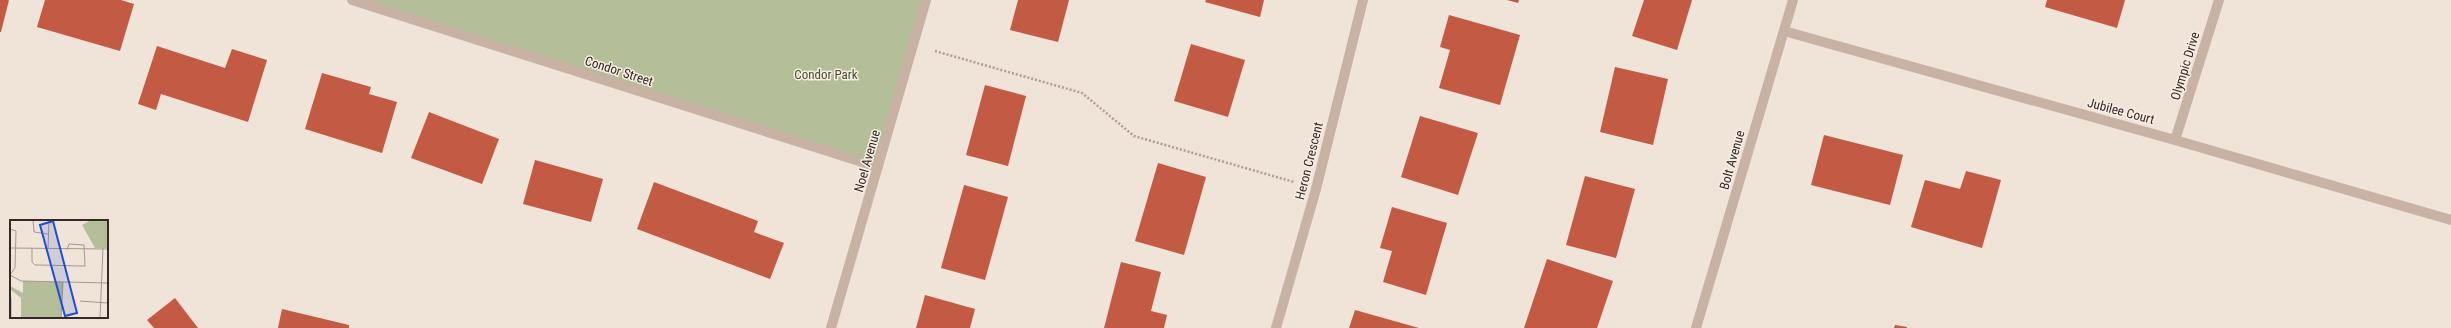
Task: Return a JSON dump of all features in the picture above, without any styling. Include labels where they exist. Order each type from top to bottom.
[{"type":"street","name":"Condor Street","points":[[352,0],[878,167]]},
{"type":"street","name":"Noel Avenue","points":[[831,328],[926,0]]},
{"type":"street","name":"Heron Crescent","points":[[1276,328],[1316,188],[1363,0]]},
{"type":"street","name":"Bolt Avenue","points":[[1696,328],[1793,0]]},
{"type":"street","name":"Olympic Drive","points":[[2176,140],[2219,0]]},
{"type":"street","name":"Jubilee Court","points":[[1784,31],[2176,140],[2451,220]]},
{"type":"path","points":[[913,45],[1082,93],[1134,136],[1316,188]]},
{"type":"green space","name":"Condor Park","points":[[352,0],[926,0],[878,167]]},
{"type":"building","points":[[0,0],[9,0],[1,32],[0,32]]},
{"type":"building","points":[[45,0],[121,0],[134,4],[120,51],[37,27]]},
{"type":"building","points":[[1018,0],[1069,0],[1058,42],[1010,30]]},
{"type":"building","points":[[1206,0],[1264,0],[1260,17],[1205,2]]},
{"type":"building","points":[[1507,0],[1519,0],[1518,3]]},
{"type":"building","points":[[1644,0],[1692,0],[1677,50],[1632,36]]},
{"type":"building","points":[[2047,0],[2125,0],[2117,28],[2045,7]]},
{"type":"building","points":[[1449,15],[1520,35],[1500,105],[1439,88],[1450,50],[1440,47]]},
{"type":"building","points":[[1191,44],[1245,60],[1228,117],[1174,101]]},
{"type":"building","points":[[157,46],[225,68],[232,49],[267,60],[248,122],[161,94],[156,110],[138,104]]},
{"type":"building","points":[[1615,67],[1668,79],[1653,145],[1600,132]]},
{"type":"building","points":[[322,73],[371,87],[369,94],[397,102],[382,153],[305,129]]},
{"type":"building","points":[[985,85],[1026,96],[1008,166],[966,155]]},
{"type":"building","points":[[429,112],[499,139],[482,184],[411,158]]},
{"type":"building","points":[[1420,116],[1478,133],[1458,195],[1401,177]]},
{"type":"building","points":[[1824,135],[1903,155],[1890,205],[1811,185]]},
{"type":"building","points":[[535,160],[603,179],[591,222],[523,204]]},
{"type":"building","points":[[1158,163],[1206,177],[1184,255],[1135,241]]},
{"type":"building","points":[[1966,171],[2001,180],[1982,248],[1911,227],[1925,180],[1960,189]]},
{"type":"building","points":[[1585,176],[1635,189],[1616,258],[1566,245]]},
{"type":"building","points":[[654,182],[758,221],[754,232],[784,243],[770,279],[637,229]]},
{"type":"building","points":[[964,185],[1008,197],[985,280],[941,268]]},
{"type":"building","points":[[1392,207],[1447,223],[1426,295],[1383,282],[1392,251],[1380,248]]},
{"type":"building","points":[[1547,259],[1613,281],[1597,328],[1524,328]]},
{"type":"building","points":[[1121,262],[1161,272],[1151,311],[1167,315],[1164,328],[1104,328]]},
{"type":"building","points":[[925,295],[975,309],[970,328],[916,328]]},
{"type":"building","points":[[175,298],[198,328],[154,328],[147,320]]},
{"type":"building","points":[[282,309],[349,325],[349,328],[278,328]]},
{"type":"building","points":[[1355,310],[1419,328],[1349,328]]},
{"type":"building","points":[[1895,325],[1907,327],[1907,328],[1894,328]]}]
